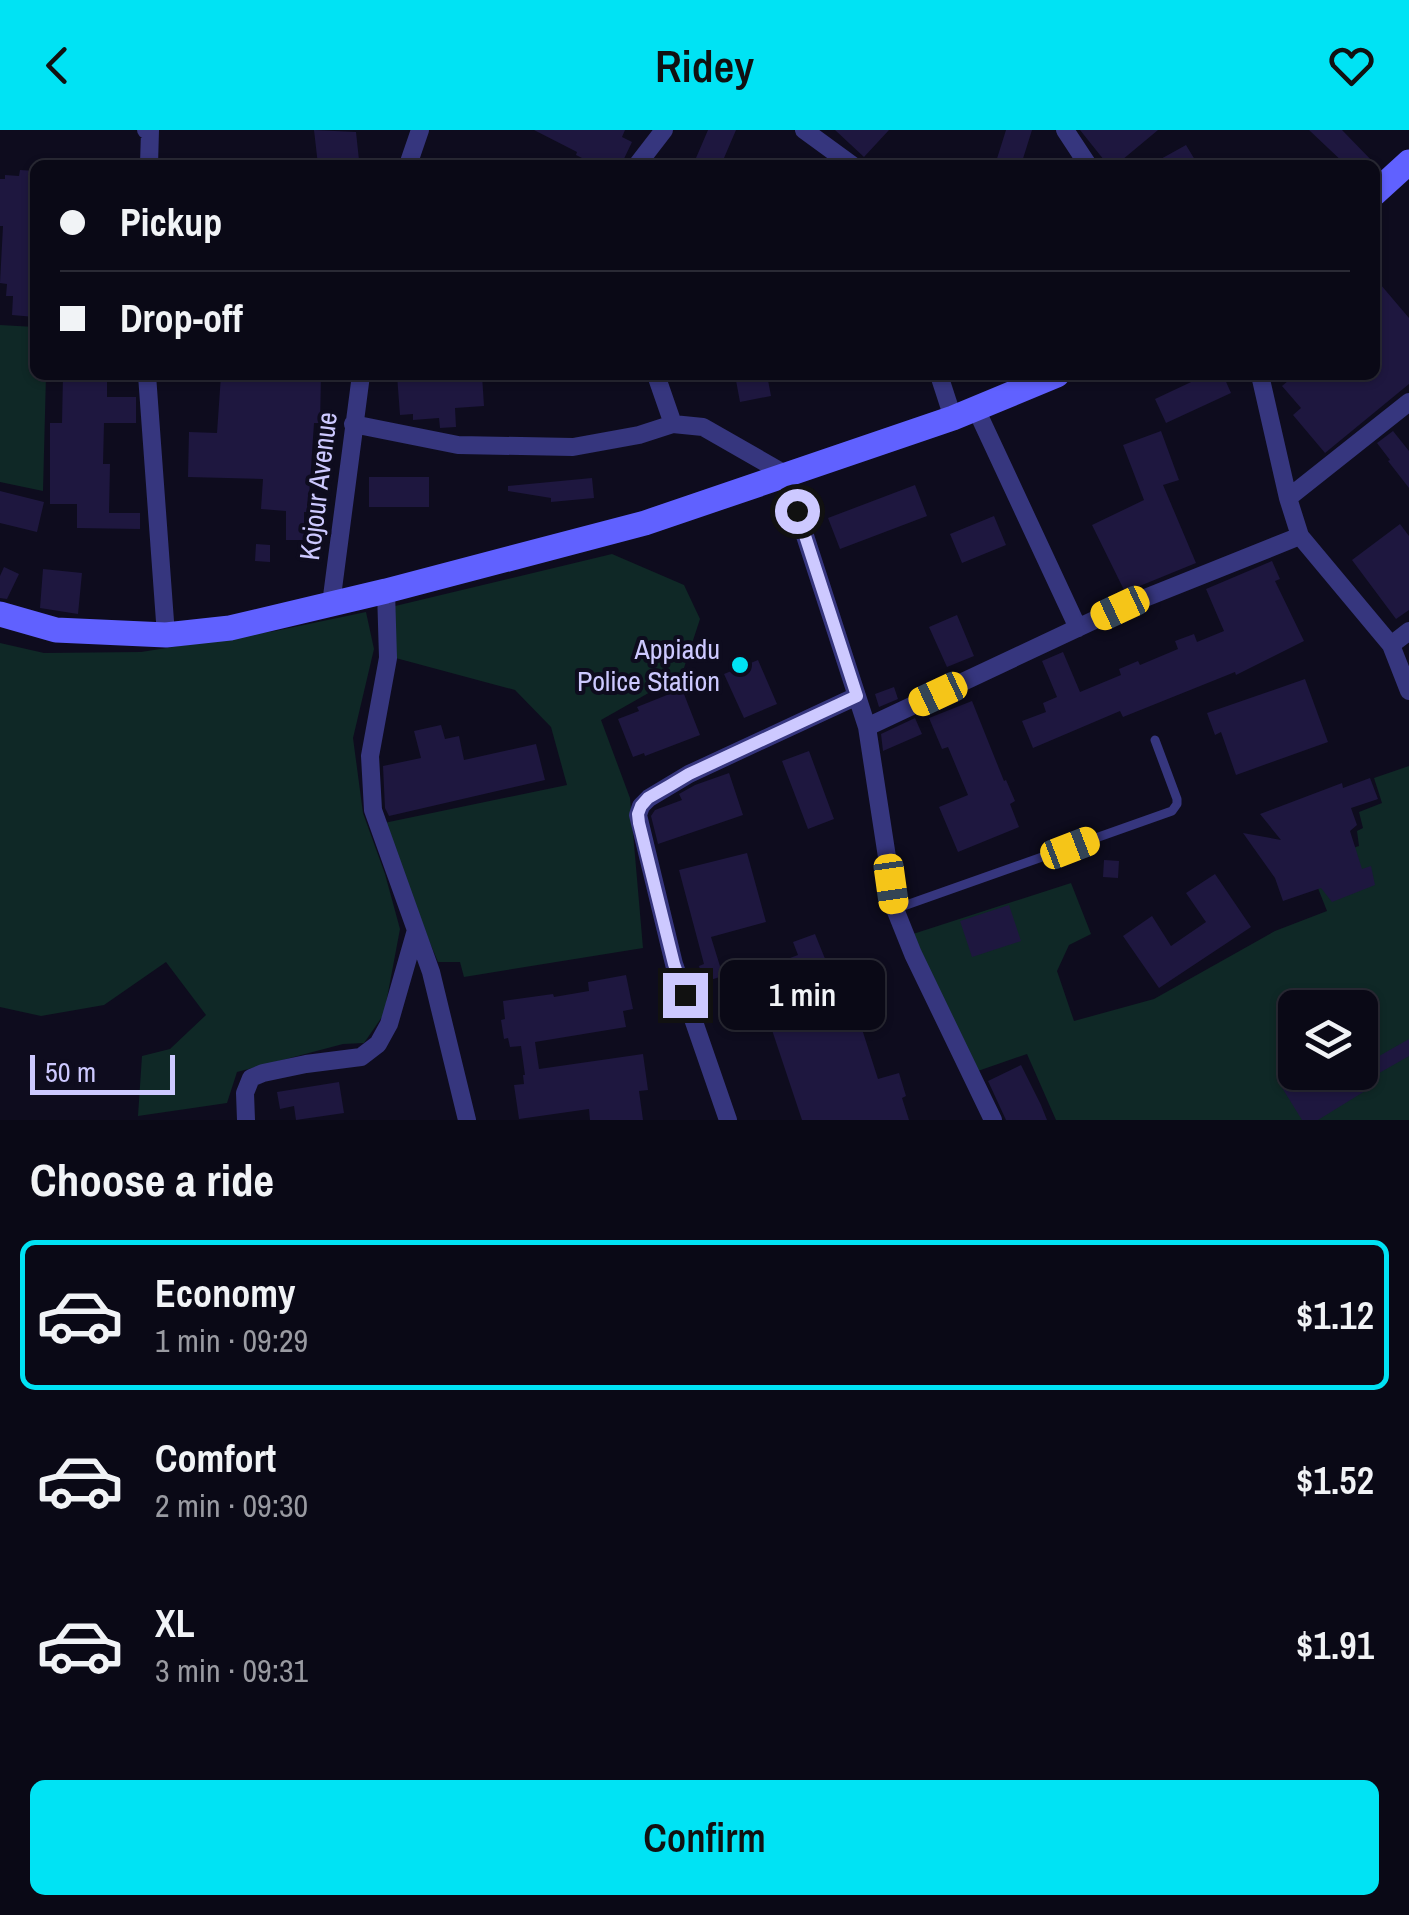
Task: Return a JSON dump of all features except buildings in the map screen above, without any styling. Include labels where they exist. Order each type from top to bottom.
[{"type":"street","points":[[149,130],[150,160]]},
{"type":"street","points":[[410,160],[420,130]]},
{"type":"street","points":[[641,160],[664,130]]},
{"type":"street","points":[[804,130],[845,160]]},
{"type":"street","points":[[1065,130],[1085,160]]},
{"type":"street","points":[[1380,188],[1409,162]]},
{"type":"street","points":[[147,380],[166,635]]},
{"type":"street","name":"Kojour Avenue","points":[[331,604],[359,380]]},
{"type":"street","points":[[658,380],[674,424]]},
{"type":"street","points":[[942,380],[964,413],[1078,628]]},
{"type":"street","points":[[0,614],[56,630],[166,635],[230,628],[386,592],[645,523],[964,413],[1045,380]]},
{"type":"street","points":[[1261,380],[1300,536],[1391,645],[1409,691]]},
{"type":"street","points":[[1288,498],[1409,402]]},
{"type":"street","points":[[352,424],[458,445],[572,447],[639,435],[674,424],[704,426],[785,474],[867,727],[895,910],[993,1120]]},
{"type":"street","points":[[867,727],[1120,608],[1300,536]]},
{"type":"street","points":[[386,592],[388,658],[370,756],[373,810],[430,972],[468,1120]]},
{"type":"street","points":[[1391,645],[1409,631]]},
{"type":"street","points":[[728,1120],[674,964],[638,814],[648,798],[689,774],[857,696]]},
{"type":"street","points":[[246,1120],[245,1093],[251,1078],[262,1072],[361,1057],[378,1044],[389,1024],[416,930]]},
{"type":"lane","points":[[895,910],[1172,811],[1178,799],[1155,740]]},
{"type":"green space","points":[[0,325],[30,327],[30,380],[46,380],[43,491],[0,482]]},
{"type":"green space","points":[[612,554],[684,585],[700,619],[682,674],[601,720],[630,798],[643,948],[464,977],[460,962],[438,962],[384,823],[567,785],[551,727],[515,690],[392,657],[391,607]]},
{"type":"green space","points":[[366,612],[374,649],[353,738],[363,813],[400,929],[384,1014],[364,1043],[343,1044],[237,1072],[227,1103],[138,1116],[142,1056],[170,1049],[206,1015],[166,962],[104,1005],[41,1016],[0,1007],[0,643],[44,653],[141,652]]},
{"type":"green space","points":[[1409,766],[1409,1120],[1056,1120],[1027,1054],[975,1072],[913,934],[1071,883],[1091,934],[1069,945],[1057,971],[1074,1021],[1154,999],[1275,931],[1327,911],[1308,863],[1359,846],[1357,831],[1363,828],[1359,812],[1382,803],[1374,778]]},
{"type":"place","name":"Appiadu Police Station","points":[[740,665]]},
{"type":"route","points":[[685,995],[639,823],[641,806],[689,774],[857,696],[797,511]]}]
